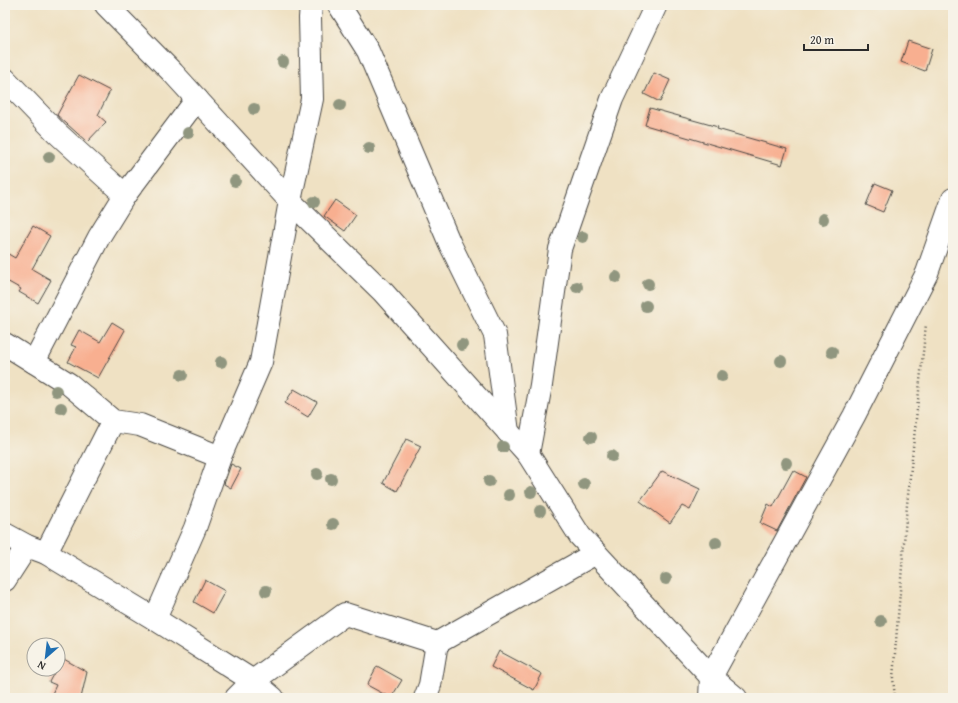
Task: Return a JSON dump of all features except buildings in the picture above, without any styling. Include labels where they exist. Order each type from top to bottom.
[{"type":"street","points":[[106,5],[174,73],[290,201],[383,292],[528,454],[580,536],[710,687],[736,698]]},
{"type":"street","points":[[156,619],[195,528],[220,457],[261,362],[290,201],[312,99],[311,5]]},
{"type":"street","points":[[339,5],[368,51],[450,244],[495,335],[508,432]]},
{"type":"street","points":[[528,454],[541,385],[560,249],[612,99],[656,5]]},
{"type":"street","points":[[5,79],[57,133],[125,195]]},
{"type":"street","points":[[34,362],[99,237],[125,195],[197,99]]},
{"type":"street","points":[[710,687],[854,416],[927,273],[953,199]]},
{"type":"street","points":[[5,344],[69,384],[113,421],[140,425],[220,457]]},
{"type":"street","points":[[5,580],[37,550],[113,421]]},
{"type":"street","points":[[5,534],[37,550],[156,619],[253,681],[273,698]]},
{"type":"street","points":[[236,698],[253,681],[345,614],[437,643],[596,553]]},
{"type":"street","points":[[425,698],[430,685],[437,643]]},
{"type":"path","points":[[895,698],[893,678],[907,505],[926,321]]}]
